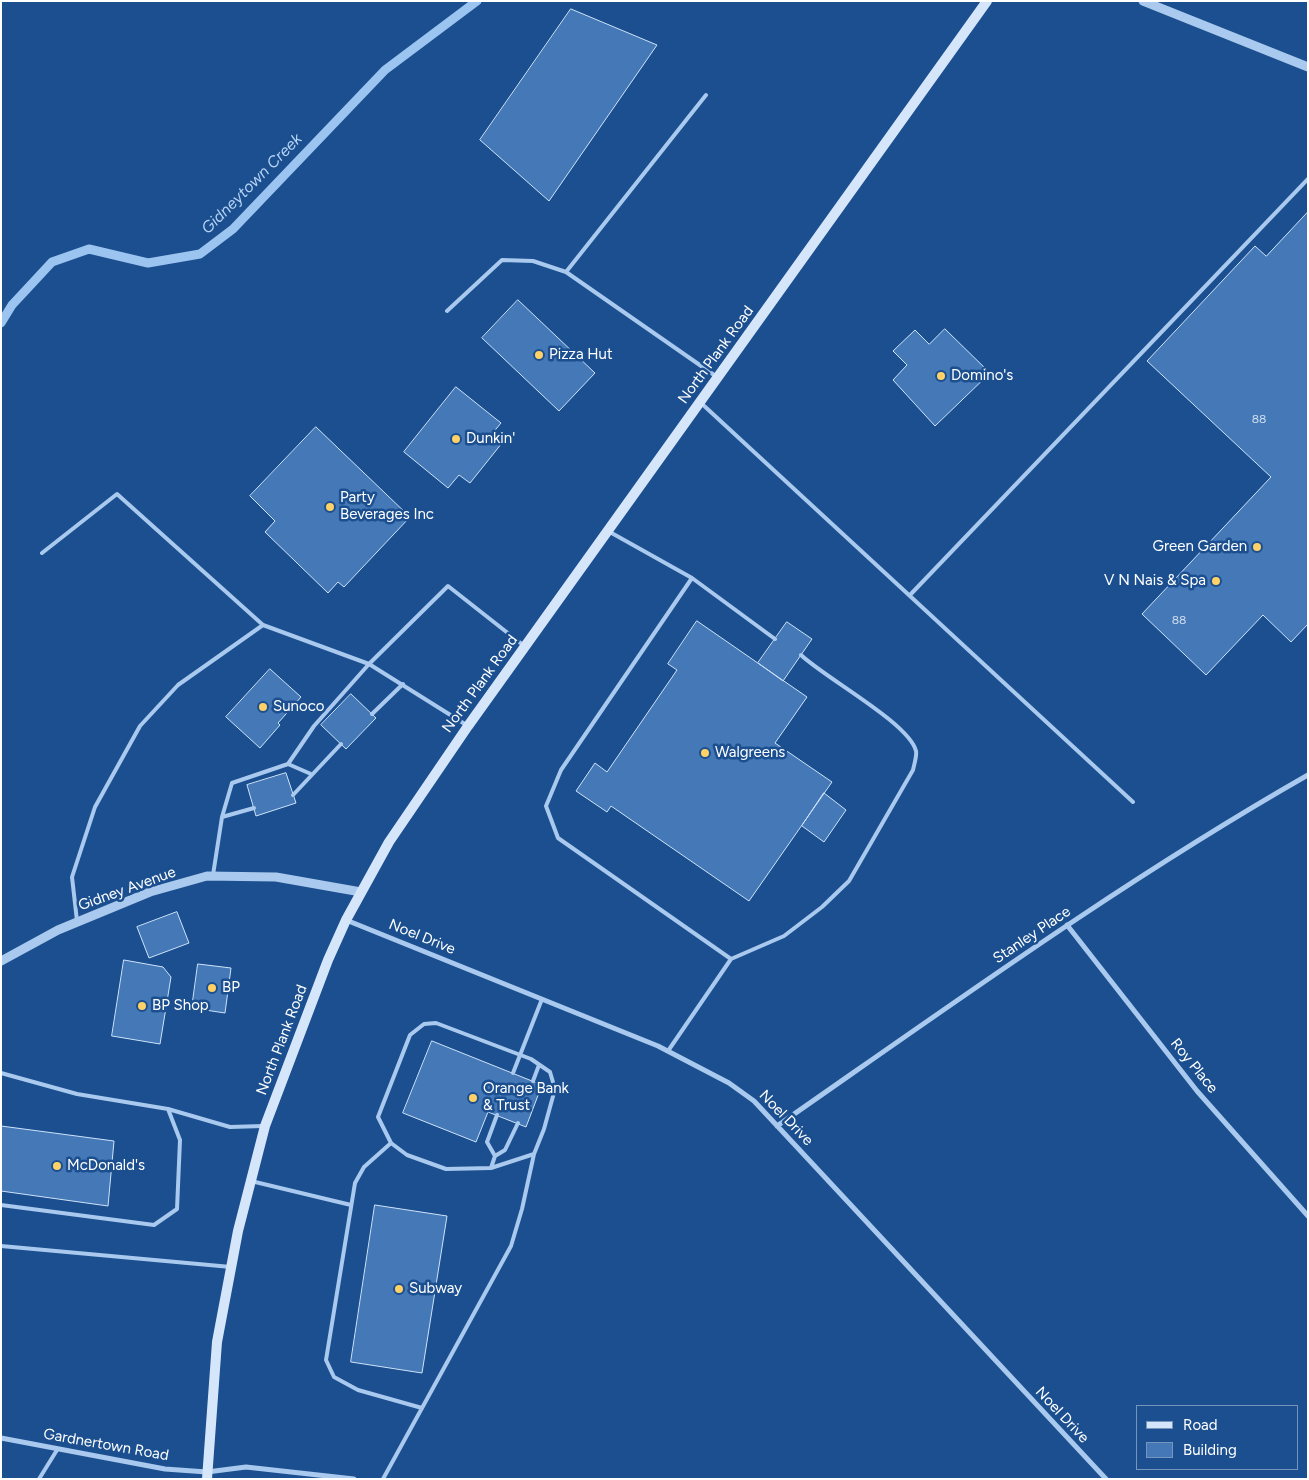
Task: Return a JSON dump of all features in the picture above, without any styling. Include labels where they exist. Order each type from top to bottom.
[{"type":"main road","name":"North Plank Road","points":[[207,1475],[217,1342],[231,1267],[265,1126],[328,960],[360,892],[389,842],[468,726],[987,1]]},
{"type":"street","points":[[1143,1],[1308,67]]},
{"type":"street","name":"Stanley Place","points":[[777,1126],[1067,925],[1261,801],[1308,775]]},
{"type":"street","name":"Gidney Avenue","points":[[1,961],[58,930],[150,892],[212,876],[276,878],[360,892]]},
{"type":"street","name":"Noel Drive","points":[[346,920],[668,1051],[729,1083],[754,1101],[1106,1479]]},
{"type":"street","name":"Roy Place","points":[[1067,925],[1197,1091],[1308,1216]]},
{"type":"street","name":"Gardnertown Road","points":[[1,1438],[57,1450],[207,1475],[246,1467],[354,1479]]},
{"type":"lane","points":[[566,272],[706,95]]},
{"type":"lane","points":[[910,595],[1308,179]]},
{"type":"lane","points":[[447,311],[502,260],[533,261],[566,272],[718,378]]},
{"type":"lane","points":[[701,403],[1133,802]]},
{"type":"lane","points":[[42,553],[117,494],[263,625],[369,664],[468,726]]},
{"type":"lane","points":[[608,531],[692,578],[775,639]]},
{"type":"lane","points":[[692,578],[561,770],[546,806],[558,838],[731,959]]},
{"type":"lane","points":[[212,876],[222,817],[232,783],[288,764],[314,726],[369,664],[448,586],[525,646]]},
{"type":"lane","points":[[78,922],[72,877],[92,816],[140,726],[178,685],[263,625]]},
{"type":"lane","points":[[668,1051],[731,959],[784,936],[822,907],[849,881],[913,770],[916,752],[906,733],[815,668],[801,655]]},
{"type":"lane","points":[[372,714],[403,684]]},
{"type":"lane","points":[[293,796],[311,774],[341,744]]},
{"type":"lane","points":[[288,764],[311,774]]},
{"type":"lane","points":[[222,817],[254,808]]},
{"type":"lane","points":[[513,1073],[542,999]]},
{"type":"lane","points":[[383,1479],[511,1246],[522,1209],[534,1154],[556,1089],[550,1072],[539,1065],[520,1055],[436,1023],[424,1024],[410,1035],[378,1117],[391,1142],[407,1155],[446,1169],[491,1168],[534,1154]]},
{"type":"lane","points":[[533,1081],[539,1065]]},
{"type":"lane","points":[[1,1073],[77,1094],[168,1109],[230,1127],[265,1126]]},
{"type":"lane","points":[[1,1205],[154,1225],[177,1208],[180,1140],[168,1109]]},
{"type":"lane","points":[[495,1156],[487,1142],[497,1115]]},
{"type":"lane","points":[[491,1168],[495,1156],[505,1150],[518,1123]]},
{"type":"lane","points":[[391,1142],[364,1167],[355,1183],[326,1360],[334,1377],[358,1390],[422,1408]]},
{"type":"lane","points":[[251,1181],[351,1205]]},
{"type":"lane","points":[[2,1247],[231,1267]]},
{"type":"lane","points":[[39,1479],[57,1450]]},
{"type":"building","points":[[571,9],[657,45],[549,201],[480,140]]},
{"type":"building","points":[[1308,212],[1308,624],[1291,642],[1263,615],[1206,675],[1142,614],[1271,477],[1147,361],[1255,246],[1266,256]]},
{"type":"building","name":"Pizza Hut","points":[[518,300],[595,373],[559,411],[482,338]]},
{"type":"building","name":"Domino's","points":[[945,329],[990,373],[935,426],[893,380],[907,365],[893,351],[915,330],[929,344]]},
{"type":"building","name":"Dunkin'","points":[[456,387],[501,423],[491,435],[502,443],[470,483],[459,475],[448,488],[404,452]]},
{"type":"building","name":"Party Beverages Inc","points":[[316,427],[410,517],[344,587],[338,582],[328,593],[265,532],[275,521],[250,496]]},
{"type":"building","name":"Walgreens","points":[[697,621],[807,697],[775,743],[832,782],[749,901],[611,806],[607,812],[576,791],[595,763],[607,772],[677,670],[668,664]]},
{"type":"building","points":[[787,622],[812,639],[783,681],[758,663]]},
{"type":"building","name":"Sunoco","points":[[270,669],[301,697],[278,723],[280,725],[260,748],[226,717]]},
{"type":"building","name":"Sunoco","points":[[351,694],[376,718],[346,749],[321,725]]},
{"type":"building","points":[[286,773],[296,803],[256,816],[247,785]]},
{"type":"building","points":[[824,793],[846,810],[824,842],[802,826]]},
{"type":"building","points":[[177,912],[189,943],[149,958],[137,927]]},
{"type":"building","name":"BP Shop","points":[[124,960],[163,967],[171,977],[160,1044],[112,1036]]},
{"type":"building","name":"BP","points":[[198,964],[231,968],[225,1013],[192,1008]]},
{"type":"building","name":"Orange Bank & Trust","points":[[432,1041],[542,1085],[526,1127],[488,1112],[476,1142],[403,1113]]},
{"type":"building","name":"McDonald's","points":[[1,1126],[114,1141],[108,1206],[1,1191]]},
{"type":"building","name":"Subway","points":[[375,1205],[447,1216],[422,1373],[351,1362]]},
{"type":"waterway","name":"Gidneytown Creek","points":[[1,323],[12,305],[52,262],[89,249],[148,263],[200,254],[233,229],[385,70],[477,1]]},
{"type":"place","name":"Pizza Hut","points":[[539,355]]},
{"type":"place","name":"Domino's","points":[[941,376]]},
{"type":"place","name":"Dunkin'","points":[[456,439]]},
{"type":"place","name":"Party Beverages Inc","points":[[330,507]]},
{"type":"place","name":"Green Garden","points":[[1257,547]]},
{"type":"place","name":"V N Nais & Spa","points":[[1216,581]]},
{"type":"place","name":"Sunoco","points":[[263,707]]},
{"type":"place","name":"Walgreens","points":[[705,753]]},
{"type":"place","name":"BP","points":[[212,988]]},
{"type":"place","name":"BP Shop","points":[[142,1006]]},
{"type":"place","name":"Orange Bank & Trust","points":[[473,1098]]},
{"type":"place","name":"McDonald's","points":[[57,1166]]},
{"type":"place","name":"Subway","points":[[399,1289]]}]
